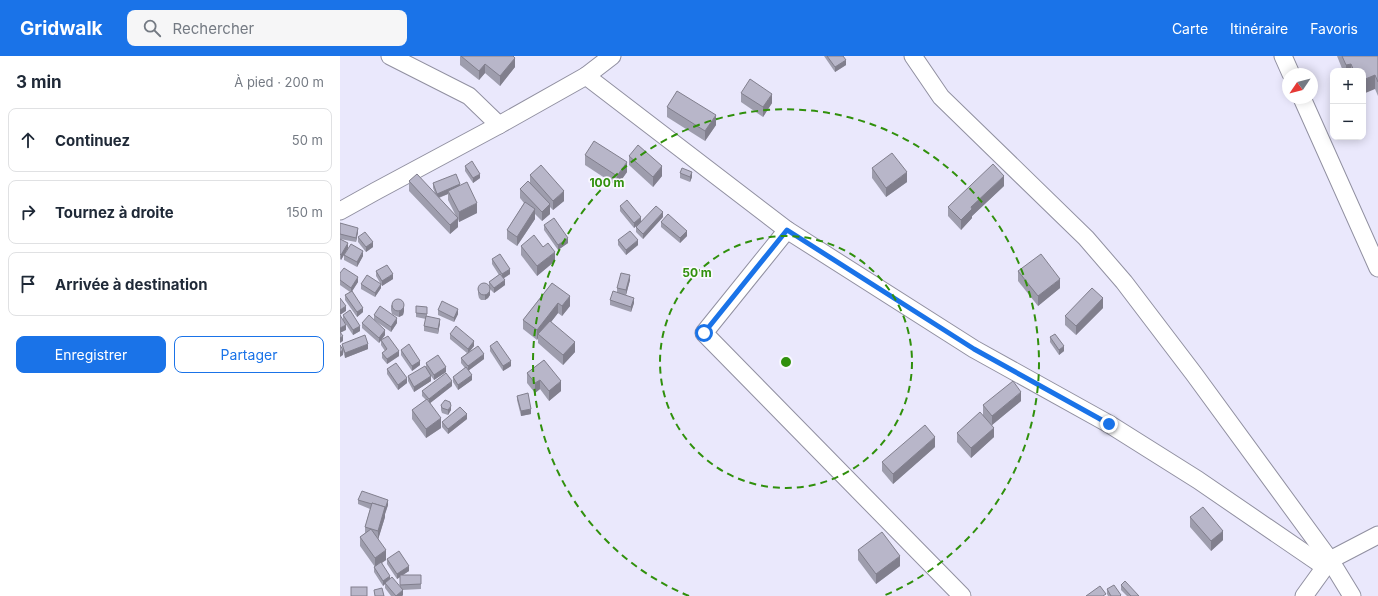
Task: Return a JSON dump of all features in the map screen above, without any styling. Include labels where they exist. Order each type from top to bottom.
[{"type":"street","points":[[390,56],[469,96],[499,126]]},
{"type":"street","points":[[340,211],[499,126],[586,76],[612,56]]},
{"type":"street","points":[[912,56],[941,97],[1086,238],[1124,282],[1327,564],[1352,596]]},
{"type":"street","points":[[1283,56],[1288,68]]},
{"type":"street","points":[[586,76],[787,230],[974,349],[1109,424],[1327,564]]},
{"type":"street","points":[[1305,104],[1378,268]]},
{"type":"street","points":[[787,230],[704,333],[962,596]]},
{"type":"street","points":[[1304,596],[1327,564],[1378,535]]},
{"type":"building","points":[[461,56],[513,56],[515,58],[500,76],[485,64],[479,71]]},
{"type":"building","points":[[827,56],[843,56],[846,60],[835,67]]},
{"type":"building","points":[[1342,56],[1378,56],[1378,82],[1375,75],[1366,79],[1366,68],[1353,68],[1351,64],[1346,65]]},
{"type":"building","points":[[750,79],[772,94],[763,107],[741,93]]},
{"type":"building","points":[[677,91],[716,115],[705,131],[667,107]]},
{"type":"building","points":[[594,141],[627,162],[617,176],[585,155]]},
{"type":"building","points":[[638,145],[662,166],[653,177],[629,156]]},
{"type":"building","points":[[892,153],[907,172],[886,188],[872,168]]},
{"type":"building","points":[[472,161],[480,174],[473,178],[465,166]]},
{"type":"building","points":[[993,164],[1004,176],[971,207],[972,209],[961,220],[948,207]]},
{"type":"building","points":[[541,165],[564,191],[553,201],[530,175]]},
{"type":"building","points":[[682,168],[692,172],[690,177],[680,173]]},
{"type":"building","points":[[417,174],[458,218],[450,225],[409,181]]},
{"type":"building","points":[[456,174],[460,184],[437,194],[433,183]]},
{"type":"building","points":[[528,181],[550,204],[542,212],[520,189]]},
{"type":"building","points":[[467,182],[477,203],[459,212],[448,191]]},
{"type":"building","points":[[627,200],[641,217],[634,223],[620,206]]},
{"type":"building","points":[[525,202],[535,209],[517,237],[507,230]]},
{"type":"building","points":[[656,206],[663,212],[643,234],[636,227]]},
{"type":"building","points":[[668,214],[687,231],[680,238],[661,222]]},
{"type":"building","points":[[554,218],[568,238],[558,245],[544,225]]},
{"type":"building","points":[[340,223],[358,228],[356,238],[340,234]]},
{"type":"building","points":[[630,231],[638,240],[626,250],[618,240]]},
{"type":"building","points":[[365,232],[373,242],[366,247],[358,237]]},
{"type":"building","points":[[534,235],[543,247],[548,243],[555,252],[537,266],[521,246]]},
{"type":"building","points":[[340,239],[348,243],[341,255],[340,254]]},
{"type":"building","points":[[351,244],[363,251],[357,262],[344,255]]},
{"type":"building","points":[[500,254],[510,269],[502,274],[492,259]]},
{"type":"building","points":[[1041,254],[1060,279],[1038,296],[1018,271]]},
{"type":"building","points":[[387,265],[393,274],[382,281],[376,271]]},
{"type":"building","points":[[344,268],[358,277],[351,288],[340,280],[340,273]]},
{"type":"building","points":[[621,273],[630,275],[626,290],[617,288]]},
{"type":"building","points":[[500,274],[505,280],[494,288],[489,282]]},
{"type":"building","points":[[367,275],[381,284],[375,293],[361,284]]},
{"type":"building","points":[[484,283],[488,285],[490,289],[488,293],[484,295],[480,293],[478,289],[480,285]]},
{"type":"building","points":[[552,283],[570,296],[562,306],[558,303],[537,330],[523,320]]},
{"type":"building","points":[[1092,288],[1103,298],[1076,326],[1065,316]]},
{"type":"building","points":[[352,291],[363,308],[357,312],[345,295]]},
{"type":"building","points":[[613,291],[634,298],[631,307],[610,300]]},
{"type":"building","points":[[340,298],[346,306],[340,310]]},
{"type":"building","points":[[396,299],[400,299],[404,305],[400,311],[396,311],[392,307],[392,303]]},
{"type":"building","points":[[442,301],[458,309],[454,318],[438,310]]},
{"type":"building","points":[[380,306],[397,318],[391,327],[374,315]]},
{"type":"building","points":[[416,306],[427,307],[427,314],[416,313]]},
{"type":"building","points":[[350,310],[360,326],[353,330],[343,315]]},
{"type":"building","points":[[340,315],[346,325],[340,328]]},
{"type":"building","points":[[369,315],[385,330],[379,338],[362,323]]},
{"type":"building","points":[[426,316],[440,319],[438,329],[424,326]]},
{"type":"building","points":[[550,321],[575,342],[563,355],[538,334]]},
{"type":"building","points":[[456,326],[474,341],[468,349],[450,334]]},
{"type":"building","points":[[1055,334],[1064,346],[1059,350],[1050,337]]},
{"type":"building","points":[[365,335],[368,344],[345,353],[342,344]]},
{"type":"building","points":[[388,336],[399,351],[387,359],[382,353],[387,349],[381,340]]},
{"type":"building","points":[[497,341],[511,361],[503,366],[490,346]]},
{"type":"building","points":[[409,344],[420,361],[412,366],[401,350]]},
{"type":"building","points":[[340,345],[343,350],[340,352]]},
{"type":"building","points":[[478,346],[484,354],[468,366],[461,358]]},
{"type":"building","points":[[438,355],[446,367],[434,375],[426,363]]},
{"type":"building","points":[[544,360],[561,381],[549,391],[540,380],[535,383],[527,373]]},
{"type":"building","points":[[396,363],[407,378],[398,385],[387,369]]},
{"type":"building","points":[[425,366],[431,376],[414,387],[408,376]]},
{"type":"building","points":[[466,367],[472,375],[458,385],[453,377]]},
{"type":"building","points":[[446,373],[452,381],[429,399],[422,391]]},
{"type":"building","points":[[1013,381],[1021,392],[992,416],[983,405]]},
{"type":"building","points":[[528,393],[531,409],[521,411],[517,396]]},
{"type":"building","points":[[427,399],[441,418],[426,429],[412,410]]},
{"type":"building","points":[[445,400],[450,402],[451,406],[448,410],[442,408],[441,405]]},
{"type":"building","points":[[460,407],[467,414],[448,429],[442,422]]},
{"type":"building","points":[[980,412],[994,428],[971,448],[957,433]]},
{"type":"building","points":[[925,425],[935,437],[893,474],[882,462]]},
{"type":"building","points":[[362,491],[388,500],[385,509],[385,507],[358,500]]},
{"type":"building","points":[[372,503],[385,507],[378,531],[365,527]]},
{"type":"building","points":[[1203,507],[1223,531],[1211,541],[1190,517]]},
{"type":"building","points":[[371,529],[386,550],[375,558],[360,537]]},
{"type":"building","points":[[882,532],[900,556],[876,574],[858,550]]},
{"type":"building","points":[[399,551],[409,566],[397,574],[387,559]]},
{"type":"building","points":[[381,562],[390,576],[383,581],[374,567]]},
{"type":"building","points":[[400,575],[421,575],[421,584],[400,585]]},
{"type":"building","points":[[392,577],[403,590],[396,596],[385,583]]},
{"type":"building","points":[[1125,581],[1139,596],[1131,596],[1121,585]]},
{"type":"building","points":[[1114,585],[1121,595],[1120,596],[1111,596],[1107,589]]},
{"type":"building","points":[[1100,586],[1106,594],[1103,596],[1086,596]]},
{"type":"building","points":[[351,587],[367,587],[367,596],[351,596]]},
{"type":"building","points":[[382,588],[384,596],[375,596],[374,590]]},
{"type":"route","points":[[704,333],[787,230],[974,349],[1109,424]]}]
